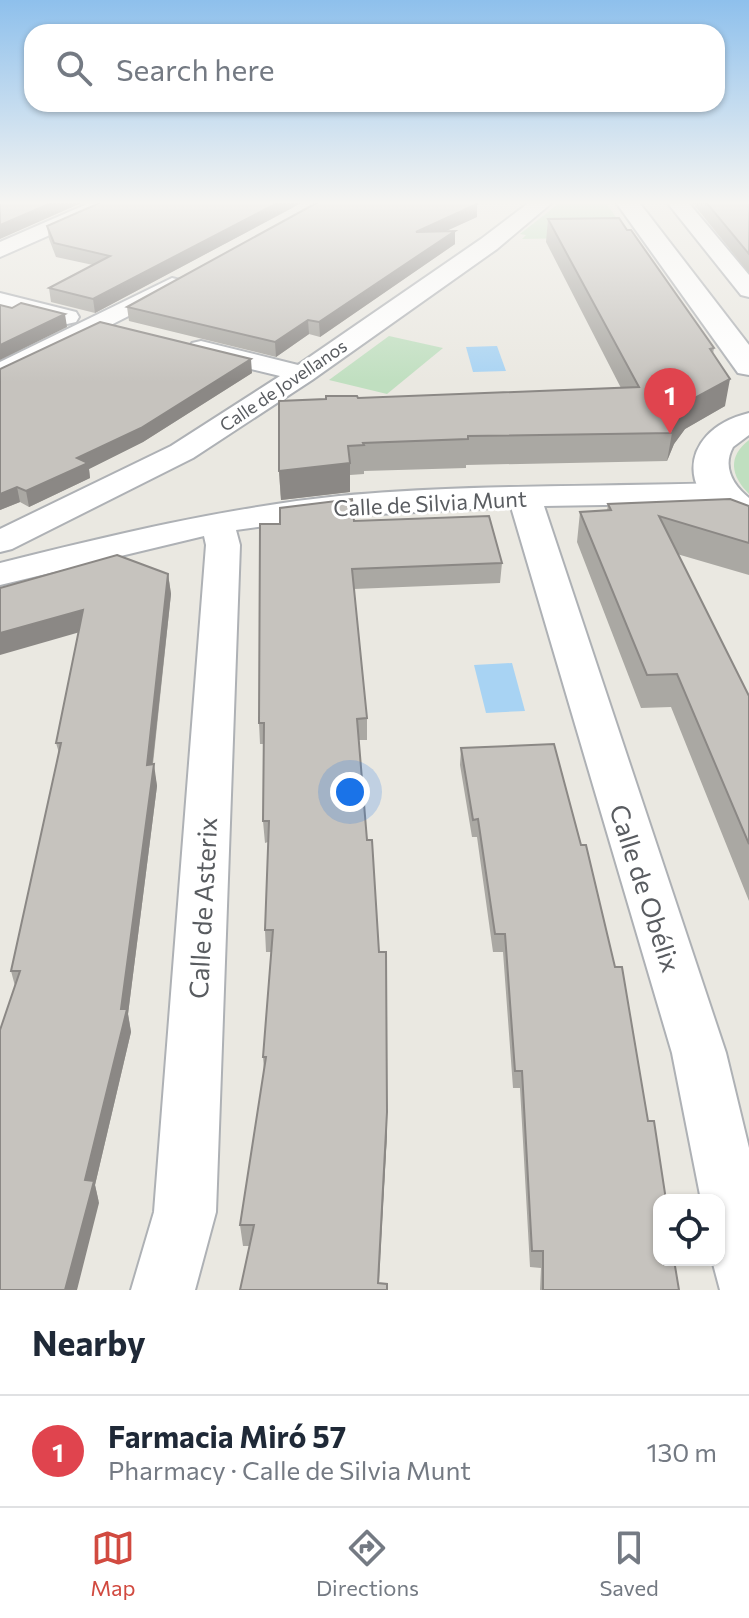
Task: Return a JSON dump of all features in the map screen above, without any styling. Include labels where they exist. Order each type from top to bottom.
[{"type":"street","name":"Calle de Jovellanos","points":[[6,557],[182,452],[302,374],[464,261]]},
{"type":"street","points":[[671,261],[749,366]]},
{"type":"street","points":[[697,261],[749,329]]},
{"type":"street","points":[[725,261],[749,290]]},
{"type":"street","points":[[0,373],[189,275]]},
{"type":"street","points":[[0,300],[137,334]]},
{"type":"street","points":[[180,344],[302,374]]},
{"type":"street","points":[[736,504],[711,478],[708,455],[716,441],[749,423]]},
{"type":"street","name":"Calle de Silvia Munt","points":[[6,557],[338,506],[526,497],[736,504]]},
{"type":"street","name":"Calle de Obélix","points":[[526,497],[533,533],[699,1053],[749,1283]]},
{"type":"street","name":"Calle de Asterix","points":[[163,1290],[185,1212],[223,545],[218,524]]},
{"type":"green space","points":[[389,336],[443,348],[387,394],[329,380]]},
{"type":"green space","points":[[749,440],[749,494],[738,480],[734,467],[737,453]]},
{"type":"water","points":[[497,346],[506,371],[473,372],[466,347]]},
{"type":"water","points":[[512,663],[525,711],[486,713],[474,665]]},
{"type":"building","points":[[100,261],[166,261],[93,299],[49,288]]},
{"type":"building","points":[[210,261],[410,261],[319,322],[308,320],[275,342],[127,307]]},
{"type":"building","points":[[571,261],[653,261],[714,348],[710,349],[730,379],[689,401],[678,416],[672,433],[468,436],[468,439],[363,443],[348,446],[350,463],[279,471],[279,401],[326,399],[326,396],[358,398],[639,387]]},
{"type":"building","points":[[21,303],[65,314],[0,345],[0,305],[12,308]]},
{"type":"building","points":[[100,322],[251,359],[141,428],[77,458],[88,463],[26,491],[17,487],[0,494],[0,369]]},
{"type":"building","points":[[352,499],[354,521],[489,516],[502,563],[352,569],[367,718],[357,719],[367,840],[372,840],[379,952],[386,952],[387,1112],[378,1283],[387,1284],[387,1290],[240,1290],[254,1225],[240,1225],[266,1057],[263,1057],[273,930],[265,930],[269,821],[263,821],[264,723],[259,723],[260,524],[280,524],[280,508]]},
{"type":"building","points":[[730,499],[749,506],[749,543],[659,516],[749,696],[749,844],[677,674],[647,675],[580,512],[611,510],[608,504]]},
{"type":"building","points":[[117,555],[168,574],[147,765],[154,764],[121,1009],[127,1009],[85,1180],[94,1181],[65,1290],[0,1290],[0,1030],[20,971],[11,971],[61,743],[56,743],[83,610],[0,633],[0,588]]},
{"type":"building","points":[[554,744],[581,845],[586,845],[615,967],[622,967],[648,1121],[654,1121],[665,1194],[653,1194],[653,1266],[675,1266],[679,1290],[543,1290],[543,1251],[532,1251],[522,1071],[515,1071],[505,934],[495,934],[478,819],[473,820],[461,748]]},
{"type":"place","name":"Farmacia Miró 57","points":[[670,434]]}]
